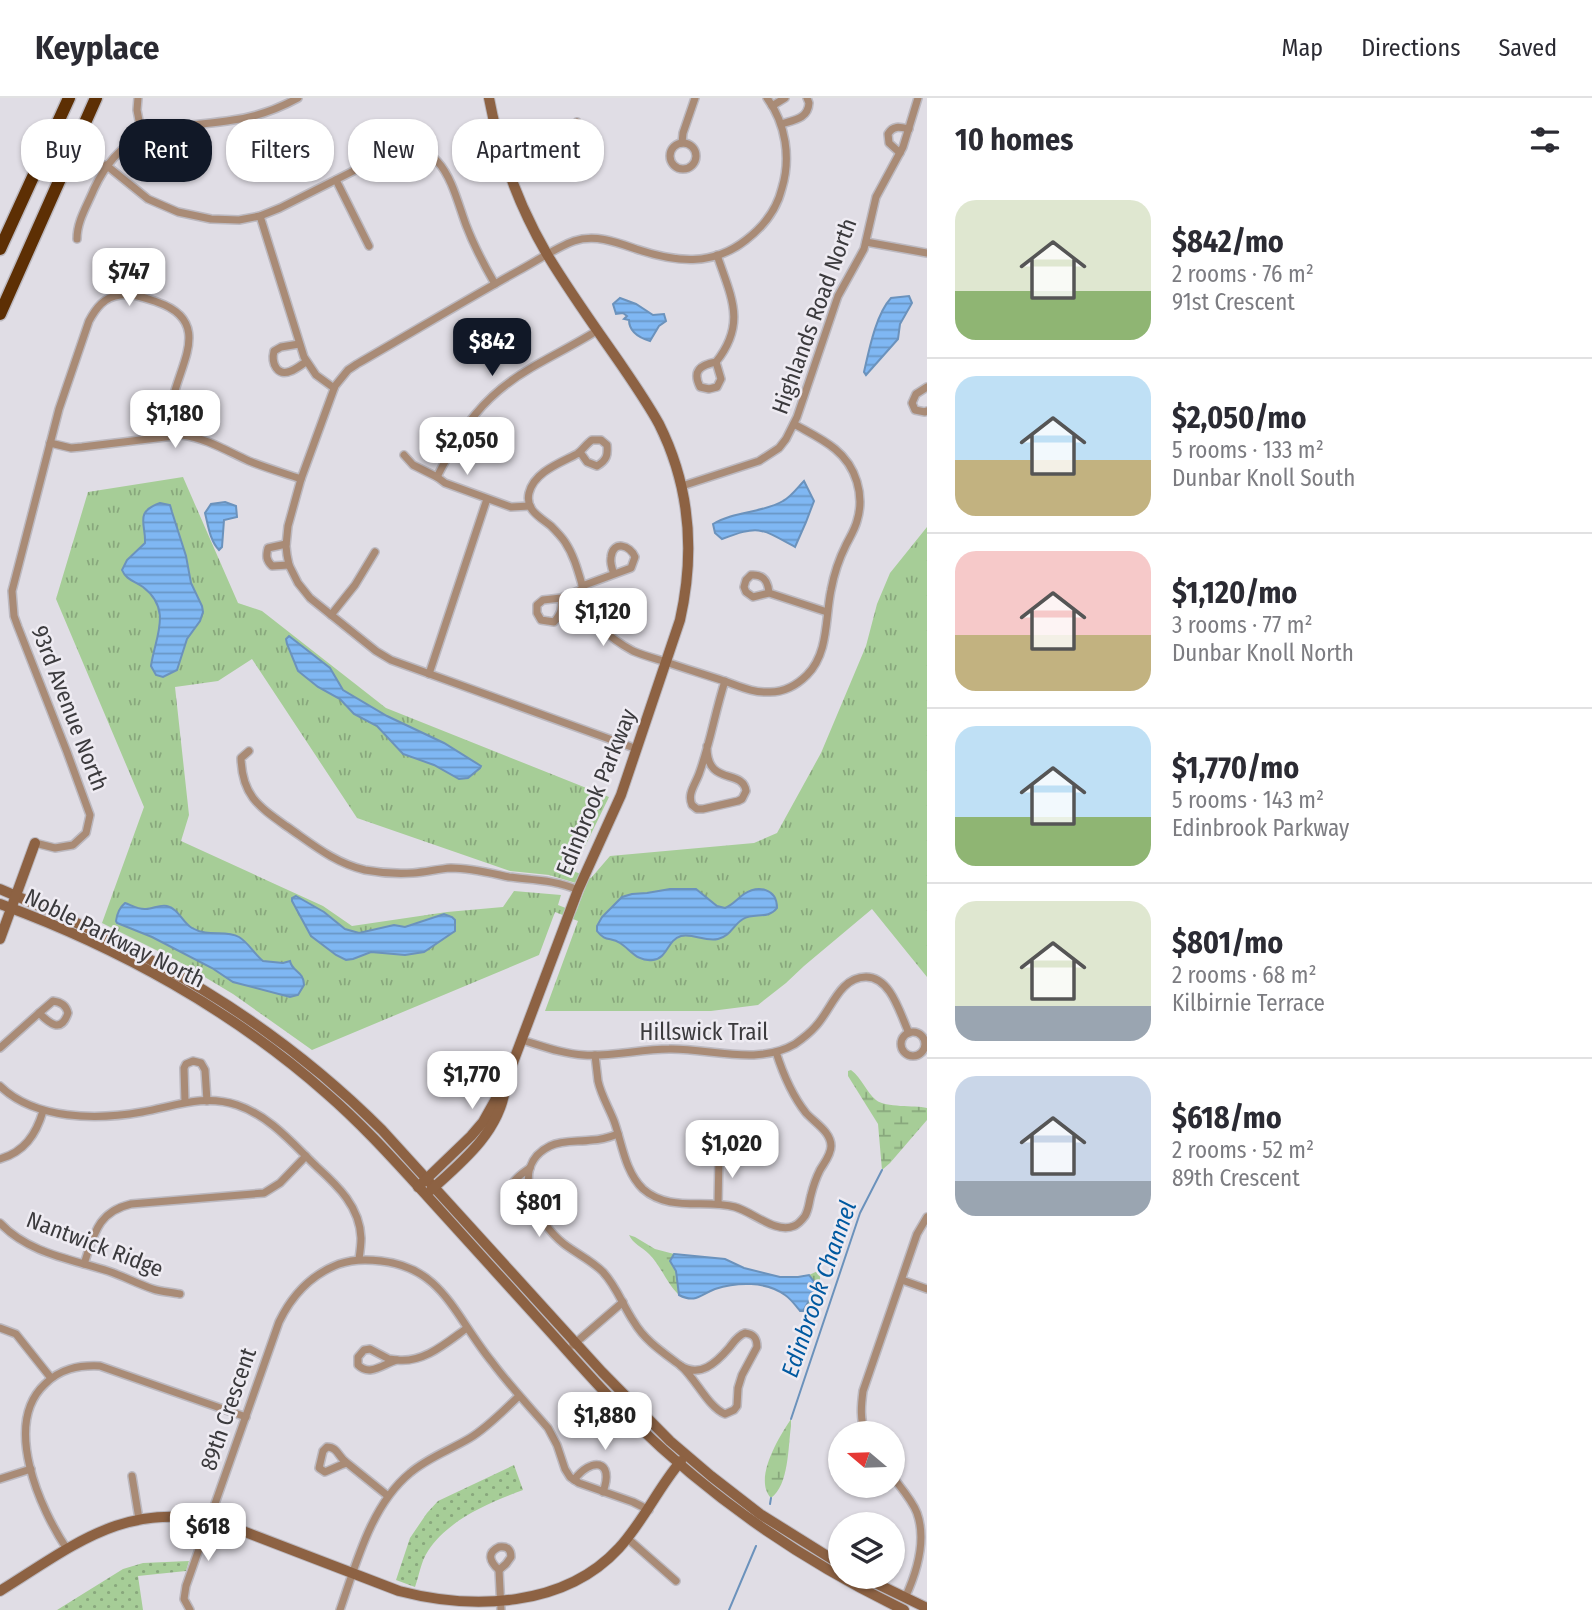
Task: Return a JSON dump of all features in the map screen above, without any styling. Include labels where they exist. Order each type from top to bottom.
[{"type":"highway","points":[[0,249],[69,98]]},
{"type":"highway","points":[[0,314],[96,98]]},
{"type":"highway","points":[[0,323],[28,252]]},
{"type":"main road","name":"Edinbrook Parkway","points":[[489,98],[494,119]]},
{"type":"main road","name":"Edinbrook Parkway","points":[[427,1179],[478,1128],[506,1081],[578,890],[614,811],[637,748],[680,620],[687,582],[689,539],[682,486],[659,424],[548,255],[514,182]]},
{"type":"main road","name":"93rd Avenue North","points":[[0,939],[35,843]]},
{"type":"main road","name":"Noble Parkway North","points":[[0,890],[76,922],[162,965],[209,992],[279,1040],[336,1087],[382,1130],[427,1179],[426,1190],[567,1350],[631,1419],[678,1464],[771,1535],[820,1566],[901,1609]]},
{"type":"main road","name":"Noble Parkway North","points":[[0,904],[73,934],[199,999],[246,1030],[324,1091],[426,1190],[630,1402],[686,1455],[760,1514],[828,1556]]},
{"type":"main road","name":"Edinbrook Parkway","points":[[426,1190],[472,1152],[489,1130],[499,1112],[506,1081]]},
{"type":"main road","points":[[0,1591],[104,1529],[139,1519],[176,1516],[209,1520],[241,1530],[427,1600],[501,1607],[560,1588],[600,1565],[617,1550],[649,1510],[667,1479],[686,1455]]},
{"type":"main road","points":[[887,1589],[927,1608]]},
{"type":"main road","points":[[901,1609],[905,1598]]},
{"type":"street","points":[[138,98],[139,119]]},
{"type":"street","points":[[212,122],[246,117],[298,98]]},
{"type":"street","points":[[682,144],[695,98]]},
{"type":"street","points":[[637,748],[383,656],[303,591],[289,565],[286,544],[288,526],[334,387],[357,363],[575,241],[591,238],[615,241],[667,258],[683,260],[718,255],[755,232],[775,207],[785,177],[787,161],[782,124],[766,98]]},
{"type":"street","points":[[772,106],[785,98]]},
{"type":"street","points":[[782,124],[807,113],[810,103],[807,98]]},
{"type":"street","name":"Highlands Road North","points":[[682,486],[759,461],[779,448],[786,439],[794,424],[838,296],[858,262],[866,242],[876,197],[900,153],[918,98]]},
{"type":"street","points":[[900,153],[889,143],[888,135],[890,130],[898,127],[909,129]]},
{"type":"street","points":[[106,165],[148,199],[178,212],[239,220],[280,208],[398,150],[419,150],[438,161],[450,179],[467,228],[495,284]]},
{"type":"street","points":[[77,239],[77,226],[106,165],[119,153]]},
{"type":"street","points":[[336,180],[369,246]]},
{"type":"street","points":[[260,216],[306,362],[316,375],[334,387]]},
{"type":"street","points":[[866,242],[927,253]]},
{"type":"street","points":[[716,362],[726,350],[734,325],[732,299],[718,255]]},
{"type":"street","name":"93rd Avenue North","points":[[35,843],[55,848],[72,845],[86,833],[90,814],[18,628],[12,604],[15,579],[59,408],[89,321],[106,299],[119,295],[139,296],[172,309],[186,324],[189,344],[170,411],[171,436]]},
{"type":"street","points":[[438,477],[459,435],[491,397],[510,381],[598,330]]},
{"type":"street","points":[[299,344],[274,351],[274,365],[284,373],[306,362]]},
{"type":"street","points":[[927,387],[916,394],[912,403],[915,410],[927,411]]},
{"type":"street","points":[[580,452],[560,461],[540,476],[528,497],[535,514],[550,526],[567,546],[597,622],[615,640],[633,651],[746,689],[780,691],[801,681],[817,664],[836,570],[860,509],[860,496],[853,471],[846,460],[826,443],[794,424]]},
{"type":"street","points":[[50,443],[82,447],[182,435],[203,440],[302,479]]},
{"type":"street","points":[[404,455],[413,465],[438,477],[444,484],[511,507],[530,506]]},
{"type":"street","points":[[429,674],[487,499]]},
{"type":"street","points":[[286,544],[268,548],[266,555],[267,562],[272,566],[289,565]]},
{"type":"street","points":[[331,615],[355,585],[375,552]]},
{"type":"street","points":[[561,598],[614,574]]},
{"type":"street","points":[[769,593],[827,612]]},
{"type":"street","points":[[707,746],[709,762],[713,769],[744,783],[746,791],[742,799],[700,809],[690,802],[725,681]]},
{"type":"street","points":[[249,751],[241,758],[242,771],[250,796],[258,806],[313,846],[345,863],[362,869],[398,874],[470,869],[509,877],[550,881],[578,890]]},
{"type":"street","name":"Hillswick Trail","points":[[522,1040],[571,1054],[595,1055],[670,1049],[751,1055],[776,1052],[806,1037],[847,983],[864,977],[873,978],[888,988],[909,1033]]},
{"type":"street","points":[[0,1048],[39,1013]]},
{"type":"street","points":[[595,1055],[598,1082],[629,1167],[642,1188],[663,1201],[676,1204],[718,1204],[738,1208],[782,1228],[797,1224],[807,1212],[816,1181],[831,1148],[828,1136],[808,1115],[790,1089],[776,1052]]},
{"type":"street","points":[[185,1102],[184,1068],[193,1061],[201,1063],[205,1070],[207,1101]]},
{"type":"street","points":[[0,1086],[18,1100],[43,1111],[67,1114],[139,1113],[185,1102],[207,1101],[235,1105],[263,1118],[336,1183],[353,1208],[358,1222],[361,1237],[359,1259],[392,1262],[420,1273],[442,1292],[519,1396],[548,1428],[566,1472],[574,1480],[649,1510]]},
{"type":"street","points":[[0,1159],[14,1154],[31,1139],[43,1111]]},
{"type":"street","points":[[532,1199],[515,1194],[512,1185],[517,1176],[530,1168],[542,1151],[558,1143],[596,1140],[618,1134]]},
{"type":"street","points":[[84,1264],[99,1224],[112,1210],[131,1204],[264,1193],[280,1183],[306,1156]]},
{"type":"street","points":[[718,1204],[719,1157]]},
{"type":"street","points":[[530,1168],[528,1183],[532,1199],[544,1223],[564,1244],[597,1267],[613,1285],[634,1322],[648,1340],[681,1366],[689,1372],[717,1409],[725,1414],[737,1406],[742,1375],[757,1342],[751,1334],[740,1334],[708,1367],[694,1371],[681,1366]]},
{"type":"street","points":[[863,1421],[861,1404],[863,1391],[917,1234],[927,1217]]},
{"type":"street","name":"Nantwick Ridge","points":[[0,1223],[28,1244],[65,1259],[108,1271],[154,1290],[180,1294]]},
{"type":"street","points":[[0,1235],[8,1231]]},
{"type":"street","name":"89th Crescent","points":[[190,1610],[184,1599],[186,1586],[279,1322],[294,1295],[304,1284],[330,1267],[359,1259]]},
{"type":"street","points":[[902,1280],[927,1289]]},
{"type":"street","points":[[567,1350],[623,1302]]},
{"type":"street","points":[[0,1328],[16,1334],[51,1378]]},
{"type":"street","points":[[397,1360],[368,1371],[363,1370],[358,1363],[359,1354],[367,1349],[397,1360],[408,1361],[427,1355],[467,1328]]},
{"type":"street","points":[[67,1549],[41,1500],[31,1469],[25,1436],[28,1410],[33,1398],[51,1378],[74,1367],[100,1366],[246,1416]]},
{"type":"street","points":[[340,1610],[375,1518],[388,1496],[411,1472],[487,1426],[519,1396]]},
{"type":"street","points":[[347,1464],[388,1496]]},
{"type":"street","points":[[574,1480],[589,1465],[599,1465],[607,1472],[603,1492]]},
{"type":"street","points":[[0,1479],[31,1469]]},
{"type":"street","points":[[132,1476],[139,1519]]},
{"type":"street","points":[[905,1493],[918,1514],[923,1538],[918,1565],[905,1598]]},
{"type":"street","points":[[627,1538],[676,1581]]},
{"type":"street","points":[[499,1570],[501,1607]]},
{"type":"green space","points":[[183,477],[238,603],[262,611],[386,708],[609,797],[573,871],[591,878],[610,856],[754,843],[777,833],[821,753],[866,646],[877,604],[890,573],[927,527],[927,977],[872,909],[758,1005],[711,1011],[545,1011],[578,921],[555,912],[539,955],[312,1050],[233,994],[178,961],[102,923],[144,807],[56,599],[88,492]],"holes":[[[252,659],[357,818],[510,871],[549,875],[586,886],[576,912],[558,905],[561,895],[514,891],[503,907],[352,926],[323,906],[181,841],[189,815],[175,687],[218,681]]]},
{"type":"green space","points":[[851,1070],[881,1103],[927,1108],[927,1120],[882,1170],[878,1124],[848,1076],[848,1071]]},
{"type":"green space","points":[[629,1235],[655,1249],[674,1254],[670,1261],[676,1271],[679,1295],[653,1259]]},
{"type":"green space","points":[[820,1270],[816,1298],[807,1312],[803,1311],[814,1292],[815,1283],[809,1275]]},
{"type":"green space","points":[[791,1419],[784,1475],[777,1492],[771,1498],[766,1490],[766,1469]]},
{"type":"green space","points":[[514,1465],[523,1490],[471,1513],[447,1530],[426,1555],[415,1587],[396,1580],[410,1538],[438,1501]]},
{"type":"green space","points":[[189,1561],[186,1571],[138,1576],[143,1610],[57,1610],[123,1569],[143,1563]]},
{"type":"water","points":[[909,296],[912,303],[900,324],[898,339],[866,375],[864,372],[868,353],[881,313],[891,298]]},
{"type":"water","points":[[620,298],[653,315],[664,314],[666,321],[659,326],[650,341],[633,331],[629,320],[624,319],[627,316],[623,313],[616,314],[613,304]]},
{"type":"water","points":[[804,481],[814,501],[795,547],[767,532],[752,530],[722,539],[715,533],[713,524],[775,505],[789,497]]},
{"type":"water","points":[[225,502],[236,506],[237,517],[224,520],[222,547],[219,550],[211,538],[205,513],[211,504]]},
{"type":"water","points":[[160,503],[170,505],[186,556],[191,583],[203,612],[187,639],[177,670],[163,677],[156,675],[151,666],[160,624],[157,605],[143,587],[128,578],[122,570],[127,560],[145,543],[144,515],[147,510]]},
{"type":"water","points":[[289,636],[330,668],[343,690],[387,716],[444,743],[481,766],[480,768],[468,778],[459,779],[434,765],[403,754],[377,726],[354,714],[340,699],[318,687],[298,671],[287,644],[286,639]]},
{"type":"water","points":[[670,889],[696,889],[717,906],[725,908],[749,891],[761,889],[774,896],[777,908],[769,914],[743,919],[718,939],[690,936],[676,938],[662,956],[653,960],[638,957],[617,941],[603,937],[597,931],[602,917],[622,897]]},
{"type":"water","points":[[296,896],[324,912],[345,929],[359,933],[394,925],[405,927],[444,914],[455,920],[455,931],[424,952],[405,955],[371,952],[346,960],[311,936],[292,901]]},
{"type":"water","points":[[125,903],[143,909],[167,906],[198,931],[239,937],[263,961],[290,961],[302,977],[304,985],[298,995],[290,997],[233,982],[152,937],[117,923],[118,913]]},
{"type":"water","points":[[674,1254],[725,1259],[744,1268],[780,1277],[809,1275],[815,1283],[814,1292],[803,1311],[777,1290],[751,1284],[733,1285],[698,1297],[685,1298],[679,1295],[676,1271],[670,1261]]},
{"type":"waterway","name":"Edinbrook Channel","points":[[791,1419],[860,1213],[882,1170]]},
{"type":"waterway","points":[[770,1504],[771,1498]]},
{"type":"waterway","name":"Edinbrook Channel","points":[[729,1610],[756,1546]]}]
